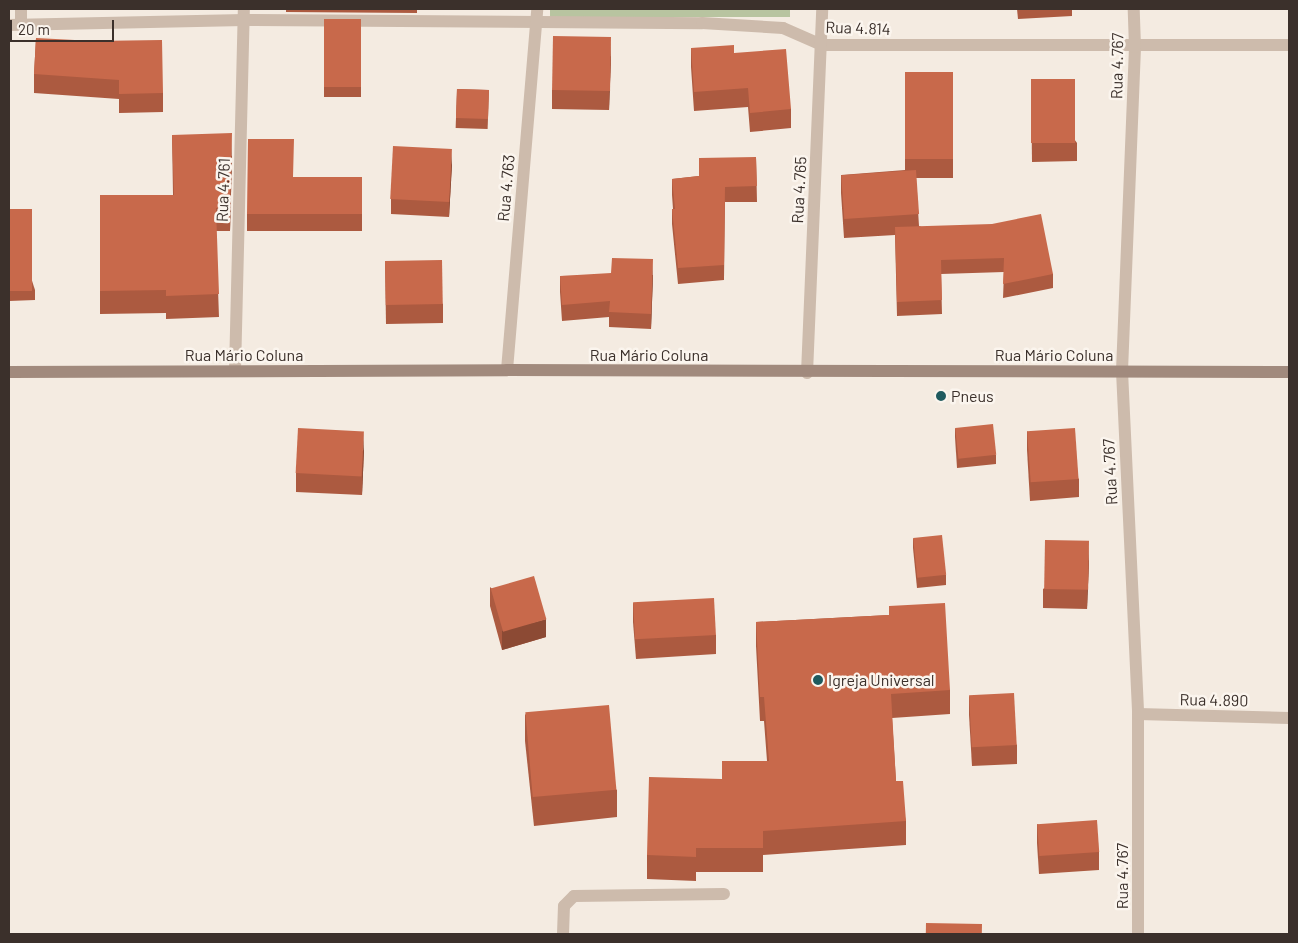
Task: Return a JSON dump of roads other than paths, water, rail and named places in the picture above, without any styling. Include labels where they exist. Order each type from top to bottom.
[{"type":"main road","name":"Rua Mário Coluna","points":[[9,372],[507,370],[1289,372]]},
{"type":"street","points":[[15,24],[21,9]]},
{"type":"street","name":"Rua 4.765","points":[[807,372],[822,9]]},
{"type":"street","name":"Rua 4.767","points":[[1134,9],[1135,47],[1122,371],[1138,714],[1138,934]]},
{"type":"street","name":"Rua 4.814","points":[[15,24],[244,14],[537,15],[783,28],[822,45],[1135,47],[1289,45]]},
{"type":"street","name":"Rua 4.761","points":[[235,371],[244,14]]},
{"type":"street","name":"Rua 4.763","points":[[507,370],[537,15]]},
{"type":"street","name":"Rua 4.890","points":[[1138,714],[1289,718]]},
{"type":"street","points":[[563,934],[564,906],[574,896],[724,894]]},
{"type":"place","name":"Pneus","points":[[941,396]]},
{"type":"place","name":"Igreja Universal","points":[[818,680]]}]
